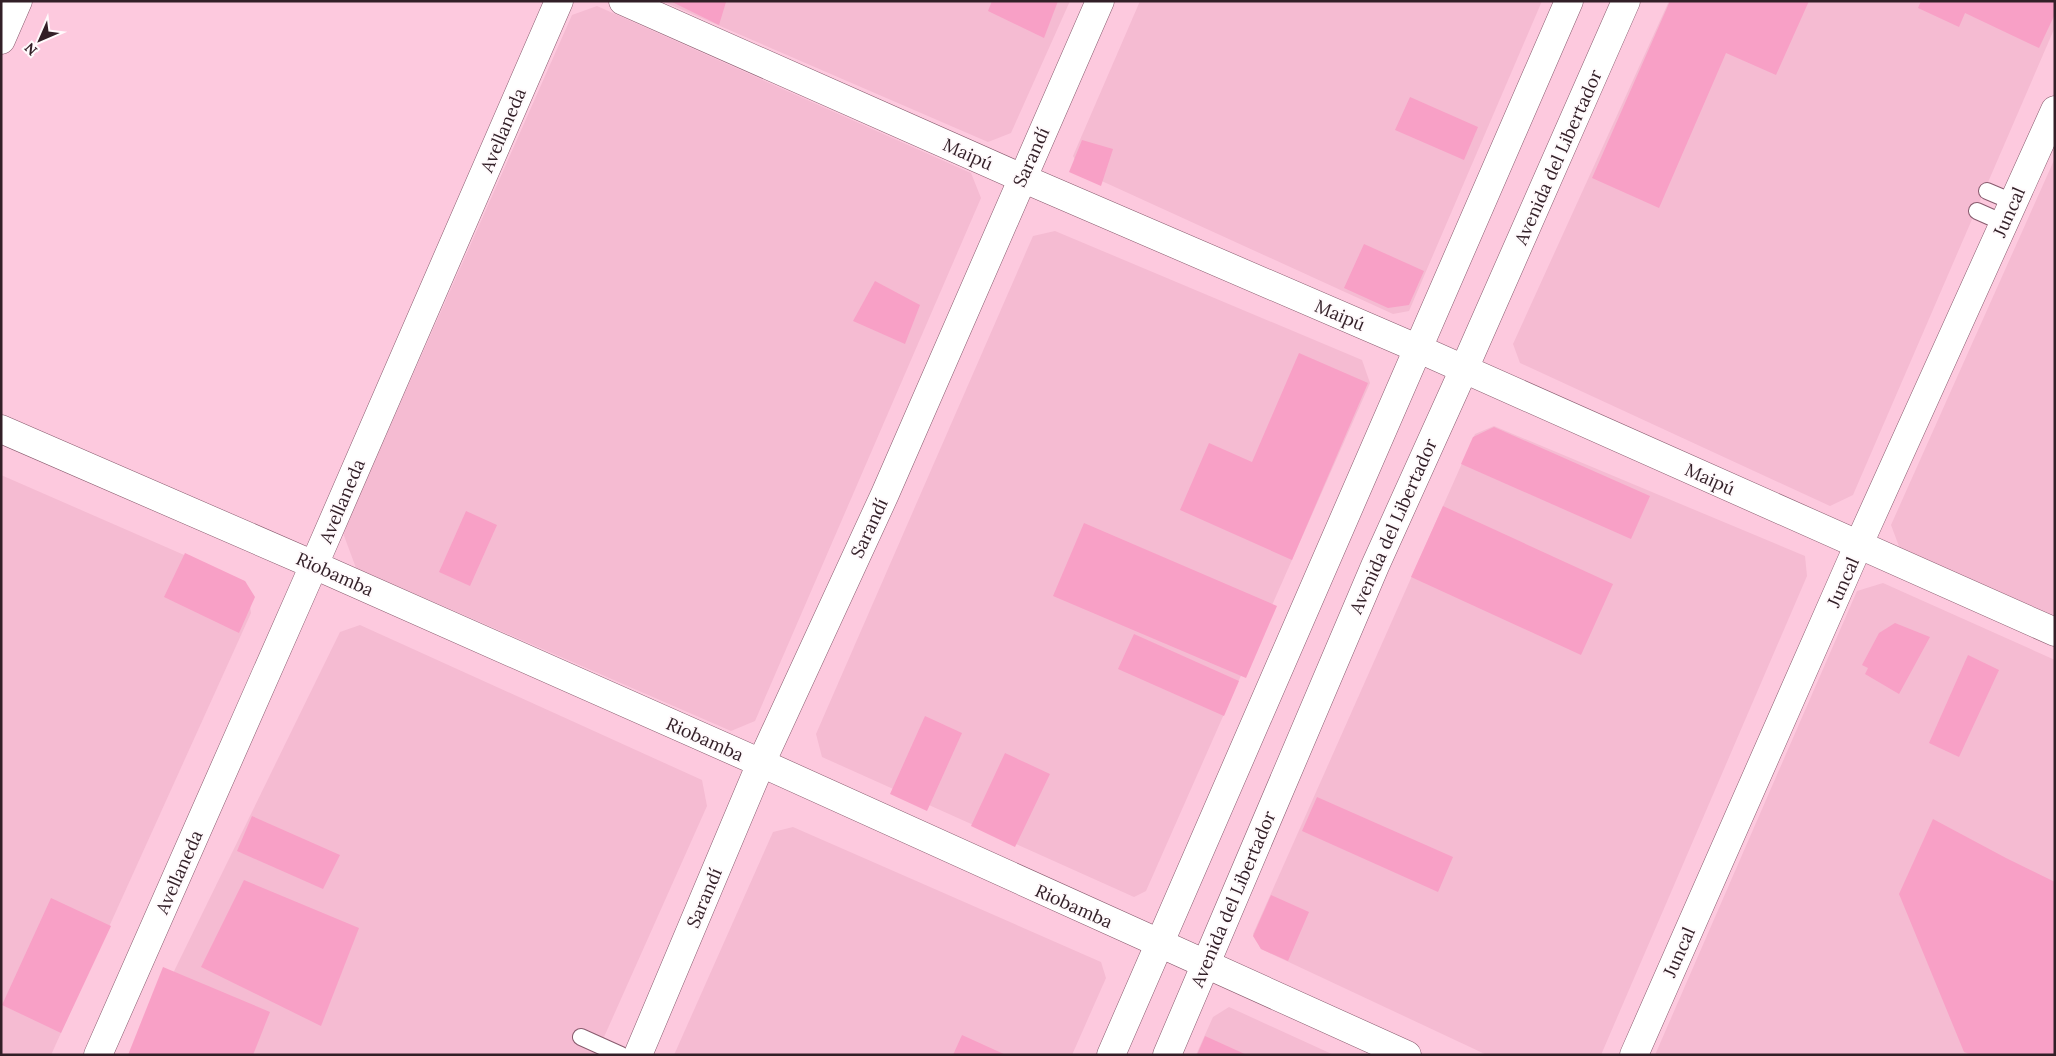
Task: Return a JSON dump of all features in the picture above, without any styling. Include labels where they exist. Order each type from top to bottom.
[{"type":"street","points":[[1,40],[18,1]]},
{"type":"street","name":"Avellaneda","points":[[98,1055],[314,565],[558,1]]},
{"type":"street","name":"Maipú","points":[[623,1],[1022,178],[1419,349],[1858,546],[2055,632]]},
{"type":"street","name":"Sarandí","points":[[638,1055],[761,764],[885,494],[1100,1]]},
{"type":"street","points":[[1111,1055],[1569,1]]},
{"type":"street","name":"Avenida del Libertador","points":[[1167,1055],[1375,566],[1626,1]]},
{"type":"street","name":"Juncal","points":[[1634,1055],[1858,546],[2055,110]]},
{"type":"street","name":"Riobamba","points":[[1,429],[314,565],[761,764],[1407,1055]]},
{"type":"lane","points":[[1987,191],[2008,213]]},
{"type":"lane","points":[[1977,211],[2008,213]]},
{"type":"lane","points":[[581,1037],[621,1055]]},
{"type":"shaded area","points":[[662,1],[1070,1],[1011,133],[988,142]]},
{"type":"shaded area","points":[[1140,1],[1542,1],[1409,311],[1393,314],[1082,172],[1073,156]]},
{"type":"shaded area","points":[[1669,1],[2055,1],[2055,27],[1853,495],[1830,506],[1520,363],[1513,344]]},
{"type":"shaded area","points":[[597,6],[971,173],[981,198],[755,721],[731,731],[356,568],[343,533],[572,15]]},
{"type":"shaded area","points":[[2055,158],[2055,617],[1900,549],[1891,525]]},
{"type":"shaded area","points":[[1055,231],[1362,360],[1370,383],[1146,891],[1134,897],[822,757],[816,734],[1033,236]]},
{"type":"shaded area","points":[[1494,426],[1805,556],[1807,576],[1601,1055],[1487,1055],[1261,949],[1253,934],[1475,434]]},
{"type":"shaded area","points":[[1,475],[246,582],[251,613],[51,1055],[1,1055]]},
{"type":"shaded area","points":[[1883,583],[2055,660],[2055,1055],[1655,1055],[1857,591]]},
{"type":"shaded area","points":[[360,625],[702,780],[707,806],[596,1055],[133,1055],[340,632]]},
{"type":"shaded area","points":[[793,827],[1101,962],[1106,978],[1072,1055],[674,1055],[773,832]]},
{"type":"shaded area","points":[[1229,1007],[1334,1055],[1196,1055],[1213,1017]]},
{"type":"building","points":[[670,1],[725,1],[726,2],[719,25]]},
{"type":"building","points":[[992,1],[1058,1],[1044,38],[988,11]]},
{"type":"building","points":[[1670,1],[1809,1],[1776,75],[1726,53],[1659,208],[1592,178]]},
{"type":"building","points":[[1921,1],[2055,1],[2055,14],[2039,48],[1965,13],[1959,27],[1918,8]]},
{"type":"building","points":[[1410,97],[1478,127],[1464,160],[1395,130]]},
{"type":"building","points":[[1082,140],[1113,149],[1101,186],[1069,172]]},
{"type":"building","points":[[1364,244],[1424,271],[1409,305],[1388,308],[1344,288]]},
{"type":"building","points":[[875,281],[920,305],[905,344],[853,321]]},
{"type":"building","points":[[1299,353],[1368,383],[1292,560],[1180,510],[1209,443],[1252,462]]},
{"type":"building","points":[[1494,427],[1650,496],[1631,539],[1461,464],[1473,437]]},
{"type":"building","points":[[1443,506],[1613,584],[1581,655],[1411,577]]},
{"type":"building","points":[[466,511],[497,525],[470,586],[439,572]]},
{"type":"building","points":[[1084,523],[1277,606],[1246,678],[1053,596]]},
{"type":"building","points":[[185,553],[245,581],[255,597],[239,633],[164,597]]},
{"type":"building","points":[[1895,623],[1930,637],[1899,694],[1865,674],[1868,668],[1862,665],[1879,633]]},
{"type":"building","points":[[1134,634],[1239,681],[1224,716],[1118,669]]},
{"type":"building","points":[[1968,655],[1999,670],[1959,757],[1929,743]]},
{"type":"building","points":[[925,716],[962,733],[927,811],[890,794]]},
{"type":"building","points":[[1005,753],[1050,774],[1015,847],[971,826]]},
{"type":"building","points":[[1317,797],[1453,857],[1438,892],[1302,831]]},
{"type":"building","points":[[252,816],[340,855],[323,889],[237,851]]},
{"type":"building","points":[[1933,819],[2055,882],[2055,1055],[1972,1055],[1964,1052],[1899,894]]},
{"type":"building","points":[[244,880],[359,928],[321,1026],[201,967]]},
{"type":"building","points":[[1271,895],[1309,912],[1288,961],[1261,949],[1253,936]]},
{"type":"building","points":[[51,898],[111,926],[61,1033],[2,1005]]},
{"type":"building","points":[[163,967],[270,1012],[253,1055],[128,1055]]},
{"type":"building","points":[[962,1035],[1006,1055],[953,1055]]},
{"type":"building","points":[[1205,1036],[1247,1055],[1197,1055]]}]
